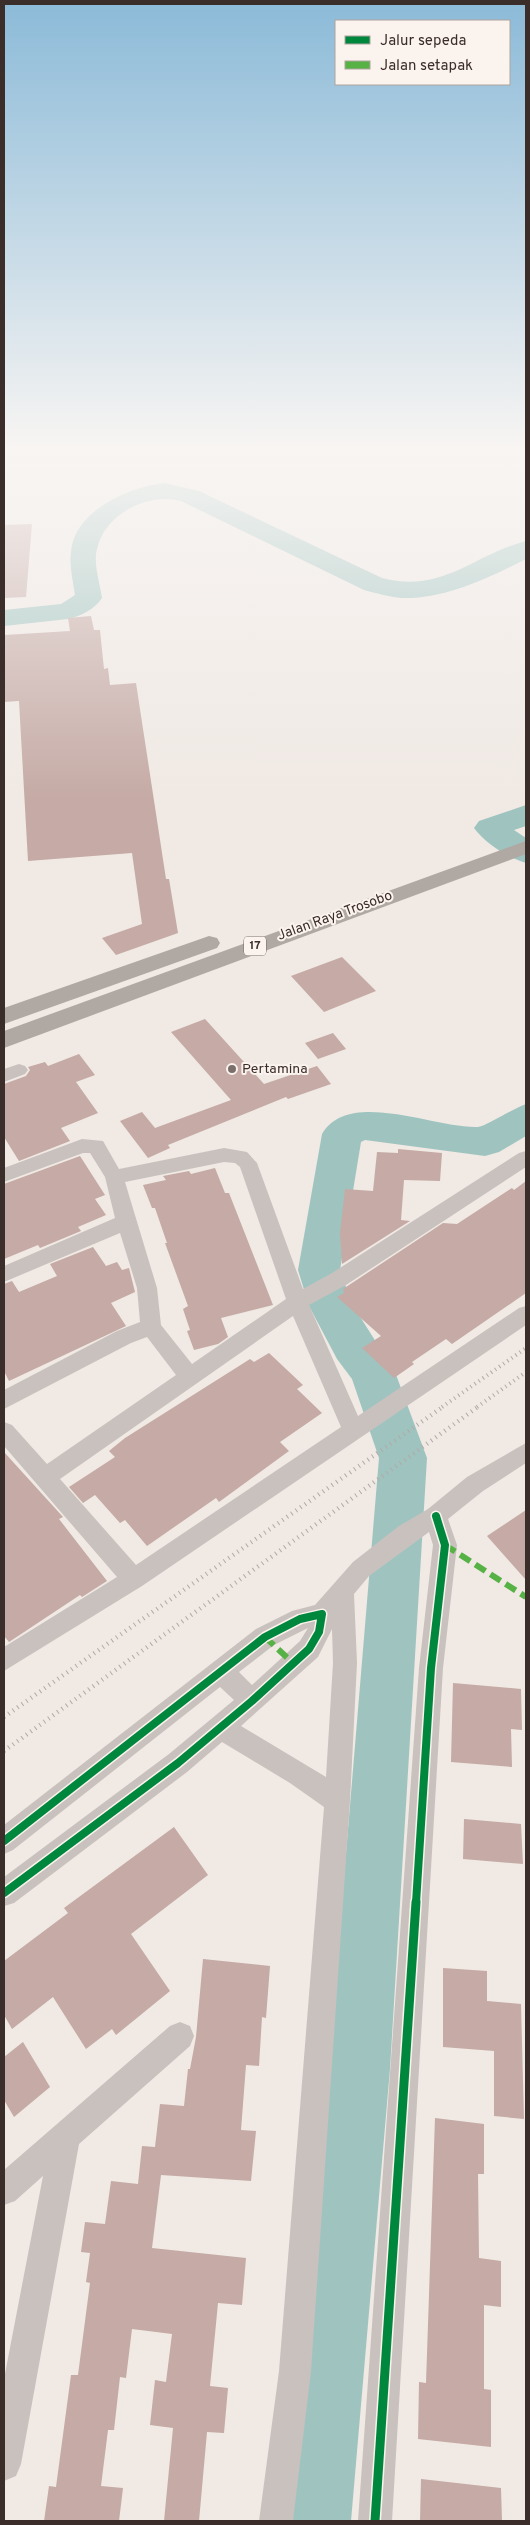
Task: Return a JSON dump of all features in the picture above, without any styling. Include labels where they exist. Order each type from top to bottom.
[{"type":"highway","name":"Jalan Raya Trosobo","points":[[4,1016],[512,841]]},
{"type":"highway","name":"Jalan Raya Trosobo","points":[[4,1040],[512,841]]},
{"type":"street","points":[[4,1175],[90,1145],[96,1146],[114,1177],[147,1288],[151,1327],[189,1376]]},
{"type":"street","points":[[114,1177],[224,1155],[244,1158],[248,1163],[297,1302],[353,1430]]},
{"type":"street","points":[[44,1478],[297,1302],[339,1279],[526,1158]]},
{"type":"street","points":[[4,1274],[126,1222]]},
{"type":"street","points":[[4,1660],[134,1579],[526,1314]]},
{"type":"street","points":[[4,1400],[124,1337],[151,1327]]},
{"type":"street","points":[[4,1431],[134,1579]]},
{"type":"street","points":[[4,1893],[221,1728],[252,1701],[309,1649],[319,1632],[322,1614],[361,1569],[407,1533],[436,1516],[475,1484],[526,1452]]},
{"type":"street","points":[[375,2521],[432,1668],[445,1545],[436,1516]]},
{"type":"street","points":[[276,2521],[295,2371],[337,1801],[344,1664],[342,1590]]},
{"type":"street","points":[[4,1842],[265,1637],[300,1619],[322,1614]]},
{"type":"street","points":[[221,1672],[252,1701]]},
{"type":"street","points":[[221,1728],[299,1774],[337,1801]]},
{"type":"street","points":[[4,2190],[180,2036]]},
{"type":"street","points":[[4,2464],[65,2138]]},
{"type":"building","points":[[4,565],[29,565],[26,597],[4,598]]},
{"type":"building","points":[[91,616],[94,630],[100,630],[104,669],[108,668],[110,685],[136,683],[166,879],[169,879],[178,933],[116,955],[102,938],[142,924],[132,853],[28,861],[19,701],[4,702],[4,635],[70,631],[68,618]]},
{"type":"building","points":[[342,957],[376,991],[324,1012],[291,976]]},
{"type":"building","points":[[205,1019],[264,1084],[317,1066],[331,1084],[288,1099],[286,1097],[168,1145],[170,1148],[148,1158],[120,1121],[142,1112],[155,1128],[231,1100],[171,1032]]},
{"type":"building","points":[[333,1033],[346,1049],[318,1059],[305,1043]]},
{"type":"building","points":[[79,1054],[95,1075],[76,1082],[98,1113],[61,1128],[70,1141],[19,1161],[4,1137],[4,1084],[26,1076],[30,1070],[28,1067],[45,1062],[48,1066]]},
{"type":"building","points":[[398,1149],[442,1153],[440,1181],[404,1180],[401,1220],[410,1221],[342,1264],[340,1233],[345,1189],[373,1191],[377,1152],[398,1153]]},
{"type":"building","points":[[80,1156],[105,1195],[95,1199],[106,1215],[78,1227],[81,1231],[40,1248],[38,1245],[4,1259],[4,1184]]},
{"type":"building","points":[[215,1168],[225,1193],[229,1193],[273,1305],[221,1318],[228,1337],[218,1344],[194,1350],[187,1331],[190,1330],[183,1309],[188,1306],[165,1243],[167,1243],[155,1208],[152,1208],[143,1185],[166,1180],[163,1176],[189,1171],[191,1174]]},
{"type":"building","points":[[526,1181],[526,1293],[452,1344],[446,1339],[412,1362],[414,1364],[394,1378],[362,1348],[381,1336],[337,1297],[344,1293],[343,1289],[443,1223],[457,1224]]},
{"type":"building","points":[[93,1247],[106,1266],[117,1262],[122,1270],[129,1268],[135,1292],[111,1303],[126,1326],[9,1381],[4,1371],[4,1284],[12,1281],[19,1292],[57,1276],[50,1264]]},
{"type":"building","points":[[269,1353],[303,1385],[297,1389],[322,1413],[280,1442],[289,1451],[219,1502],[216,1498],[147,1546],[125,1520],[120,1523],[95,1495],[83,1503],[69,1487],[115,1457],[109,1451],[125,1438],[250,1359],[254,1362]]},
{"type":"building","points":[[4,1452],[63,1517],[59,1519],[107,1581],[82,1597],[80,1595],[9,1642],[4,1636]]},
{"type":"building","points":[[526,1510],[526,1580],[487,1536]]},
{"type":"building","points":[[453,1683],[521,1689],[522,1730],[511,1729],[512,1767],[451,1762]]},
{"type":"building","points":[[464,1819],[521,1824],[523,1864],[463,1859]]},
{"type":"building","points":[[174,1827],[208,1875],[131,1934],[170,1991],[116,2035],[112,2029],[86,2049],[53,1997],[12,2029],[4,2015],[4,1961],[68,1913],[64,1908]]},
{"type":"building","points":[[203,1959],[270,1966],[266,2018],[262,2017],[259,2066],[246,2065],[241,2130],[256,2131],[251,2181],[161,2175],[152,2248],[246,2258],[242,2305],[218,2303],[210,2386],[228,2388],[224,2433],[207,2432],[199,2521],[164,2521],[173,2428],[150,2425],[155,2380],[166,2382],[172,2334],[132,2329],[126,2378],[120,2377],[114,2430],[108,2430],[101,2486],[123,2488],[119,2521],[44,2521],[49,2486],[56,2487],[71,2375],[78,2375],[90,2283],[86,2282],[90,2253],[81,2252],[85,2222],[105,2224],[111,2181],[138,2184],[142,2146],[155,2147],[160,2104],[184,2106],[188,2069],[190,2069],[196,2037]]},
{"type":"building","points":[[443,1968],[487,1971],[487,2001],[521,2004],[524,2119],[494,2116],[494,2051],[443,2047]]},
{"type":"building","points":[[23,2042],[50,2087],[14,2117],[4,2100],[4,2057]]},
{"type":"building","points":[[435,2118],[484,2124],[484,2174],[478,2174],[479,2258],[501,2261],[501,2307],[484,2305],[484,2389],[491,2390],[491,2447],[418,2439],[419,2382],[426,2383]]},
{"type":"building","points":[[421,2479],[501,2488],[502,2521],[420,2521]]},
{"type":"waterway","points":[[4,618],[68,611],[89,598],[84,565]]},
{"type":"waterway","points":[[333,565],[373,584],[403,590],[435,587],[467,577],[493,565]]},
{"type":"waterway","points":[[526,815],[490,828],[526,853]]},
{"type":"waterway","points":[[315,2521],[359,2069],[403,1458],[372,1372],[353,1346],[331,1306],[319,1270],[342,1134],[360,1125],[485,1142],[526,1118]]},
{"type":"railway","points":[[442,1407],[526,1348]]},
{"type":"railway","points":[[477,1407],[526,1372]]},
{"type":"railway","points":[[4,1717],[444,1406]]},
{"type":"railway","points":[[4,1751],[479,1406]]},
{"type":"marked path","points":[[445,1545],[526,1597]]},
{"type":"marked path","points":[[265,1637],[294,1664]]},
{"type":"cycle path","points":[[375,2521],[431,1668],[445,1545],[436,1516]]},
{"type":"cycle path","points":[[4,1841],[265,1637],[300,1619],[322,1614],[319,1632],[309,1649],[252,1701],[178,1763],[4,1893]]},
{"type":"place","name":"Pertamina","points":[[232,1069]]}]
